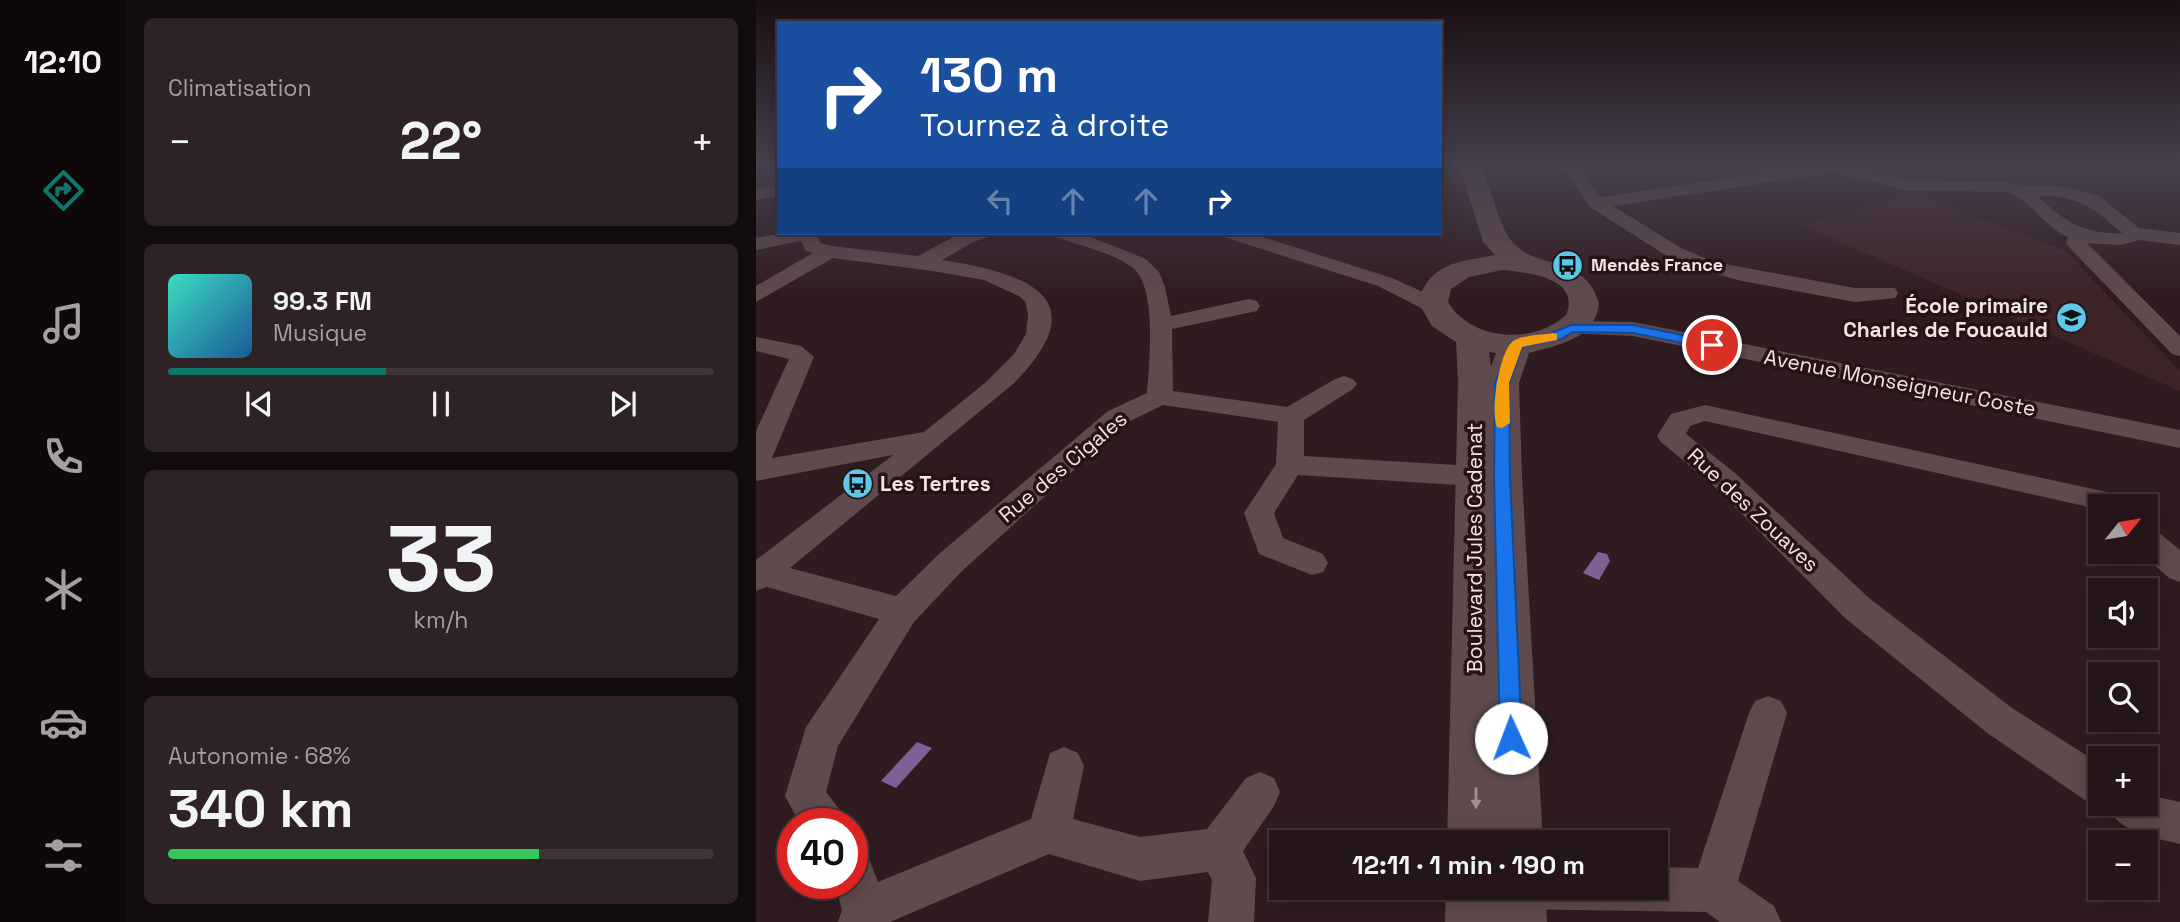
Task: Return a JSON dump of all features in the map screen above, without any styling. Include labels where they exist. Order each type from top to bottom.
[{"type":"street","points":[[1481,210],[1490,253]]},
{"type":"street","points":[[1608,210],[1674,252],[1707,266],[1742,275],[1855,295],[1887,293]]},
{"type":"street","points":[[2043,210],[2059,227],[2078,236],[2123,240],[2131,237],[2133,233]]},
{"type":"street","points":[[2107,210],[2133,233],[2180,239]]},
{"type":"street","points":[[919,264],[976,235]]},
{"type":"street","points":[[1068,235],[1140,264],[1151,274],[1161,325],[1160,397],[1291,416],[1344,384]]},
{"type":"street","points":[[1237,235],[1385,282],[1436,295]]},
{"type":"street","points":[[2078,236],[2076,243],[2180,349]]},
{"type":"street","points":[[756,295],[817,240]]},
{"type":"street","points":[[756,244],[817,240],[919,264],[991,274],[1010,281],[1036,300],[1040,317],[1035,340],[1026,356],[989,393],[759,576]]},
{"type":"street","points":[[1490,253],[1555,271],[1569,279],[1579,288],[1584,298],[1578,318],[1547,339],[1516,344],[1472,338],[1452,329],[1439,318],[1436,295],[1452,274],[1490,253]]},
{"type":"street","points":[[1161,325],[1249,306]]},
{"type":"street","name":"Avenue Monseigneur Coste","points":[[1578,318],[2176,440]]},
{"type":"street","name":"Boulevard Jules Cadenat","points":[[1472,338],[1476,830]]},
{"type":"street","points":[[756,344],[793,351],[802,357],[756,462]]},
{"type":"street","name":"Boulevard Jules Cadenat","points":[[1514,830],[1502,464],[1502,383],[1516,344]]},
{"type":"street","name":"Rue des Cigales","points":[[813,808],[805,796],[820,740],[902,612],[951,562],[1117,418],[1160,397]]},
{"type":"street","name":"Rue des Zouaves","points":[[2088,497],[1705,413],[1680,420],[1671,436],[1725,480],[1857,608],[1999,720],[2088,778]]},
{"type":"street","points":[[1291,416],[1290,465],[1259,513],[1270,546],[1312,563]]},
{"type":"street","points":[[756,471],[933,439]]},
{"type":"street","points":[[1290,465],[1474,476]]},
{"type":"street","points":[[2158,550],[2180,569]]},
{"type":"street","points":[[759,576],[902,612]]},
{"type":"street","points":[[1713,890],[1769,713]]},
{"type":"street","points":[[1049,833],[1064,766]]},
{"type":"street","points":[[863,916],[1049,833],[1140,859],[1219,849],[1260,792]]},
{"type":"street","points":[[2149,816],[2180,823]]},
{"type":"street","points":[[1219,849],[1234,878],[1231,922]]},
{"type":"street","points":[[1668,889],[1713,890],[1758,922]]},
{"type":"street","points":[[1476,900],[1476,922]]},
{"type":"street","points":[[1515,900],[1516,922]]},
{"type":"shaded area","name":"École primaire Charles de Foucauld","points":[[1854,210],[1958,210],[2065,251],[2180,371],[2180,391],[1802,225]]},
{"type":"shaded area","points":[[1598,552],[1607,554],[1610,561],[1599,580],[1583,573]]},
{"type":"shaded area","points":[[917,742],[932,748],[896,788],[881,781]]},
{"type":"slow traffic","points":[[1502,423],[1502,383],[1516,344],[1553,337]]},
{"type":"place","name":"Mendès France","points":[[1568,265]]},
{"type":"place","name":"École primaire Charles de Foucauld","points":[[2071,318]]},
{"type":"place","name":"Les Tertres","points":[[857,484]]},
{"type":"route","points":[[1511,738],[1502,477],[1502,383],[1516,344],[1537,342],[1571,328],[1633,329],[1712,345]]}]
